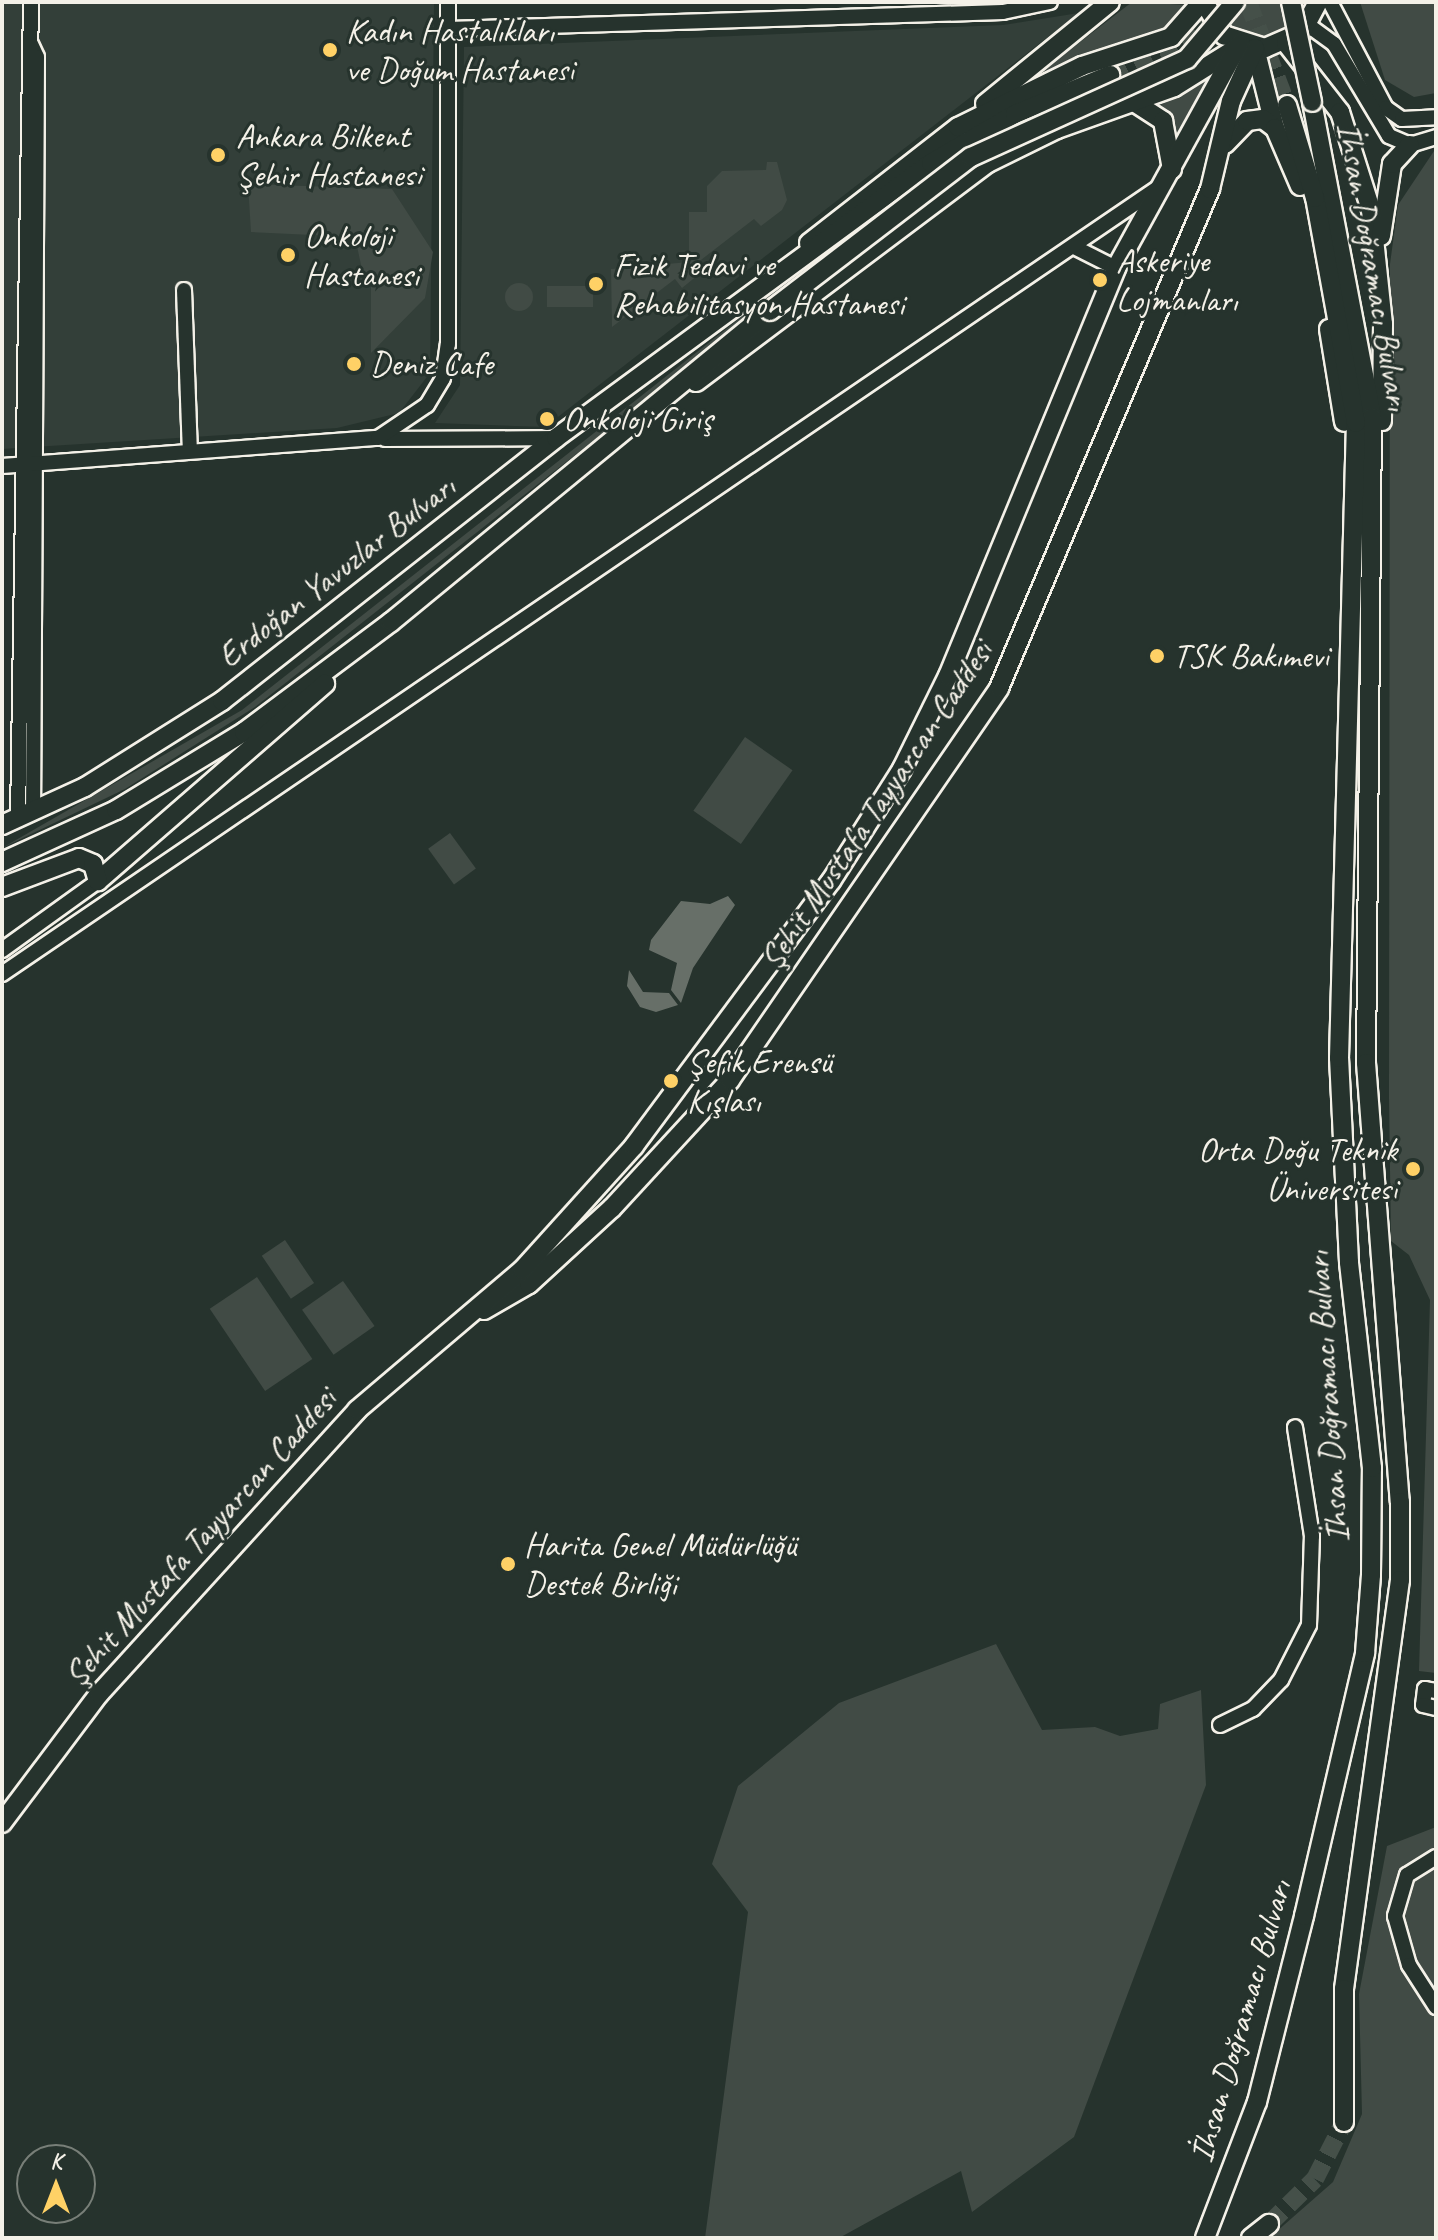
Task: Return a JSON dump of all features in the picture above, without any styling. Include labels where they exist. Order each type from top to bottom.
[{"type":"main road","points":[[958,127],[1110,2]]},
{"type":"main road","points":[[1195,77],[1194,51],[1171,37],[1203,2],[1218,29],[1247,46],[1286,43],[1308,25],[1318,2]]},
{"type":"main road","name":"Erdoğan Yavuzlar Bulvarı","points":[[2,862],[193,766],[391,622],[770,311],[971,157],[1187,59],[1235,2]]},
{"type":"main road","name":"İhsan Doğramacı Bulvarı","points":[[1291,2],[1367,376],[1374,600],[1366,1063],[1400,1540],[1344,1989],[1344,2122]]},
{"type":"main road","name":"Erdoğan Yavuzlar Bulvarı","points":[[692,341],[958,127],[1082,66],[1171,37]]},
{"type":"main road","points":[[1286,43],[1348,129],[1379,263]]},
{"type":"main road","points":[[1247,46],[1275,128],[1298,178],[1340,391],[1352,580]]},
{"type":"main road","name":"Erdoğan Yavuzlar Bulvarı","points":[[586,459],[988,163],[1195,77],[1247,46]]},
{"type":"main road","name":"Şehit Mustafa Tayyarcan Caddesi","points":[[469,1316],[529,1284],[730,1080],[1010,667],[1225,144],[1231,101],[1247,46]]},
{"type":"main road","name":"Şehit Mustafa Tayyarcan Caddesi","points":[[2,1823],[99,1694],[357,1410],[469,1316],[570,1219],[704,1058],[902,769],[972,623],[1116,268],[1247,46]]},
{"type":"main road","name":"Erdoğan Yavuzlar Bulvarı","points":[[17,819],[222,701],[556,438],[944,154],[1110,75]]},
{"type":"main road","points":[[1134,102],[1163,121],[1167,177]]},
{"type":"main road","name":"İhsan Doğramacı Bulvarı","points":[[1205,2238],[1257,2102],[1352,1717],[1369,1610],[1372,1468],[1349,1262],[1339,1058],[1352,580],[1352,377],[1287,105]]},
{"type":"main road","points":[[1225,144],[1247,121],[1263,119],[1275,128]]},
{"type":"main road","points":[[1374,600],[1383,378],[1379,263],[1388,178],[1410,145]]},
{"type":"main road","points":[[2,887],[79,858],[93,864],[98,881],[391,622]]},
{"type":"main road","points":[[704,1058],[730,1080]]},
{"type":"main road","points":[[1251,2238],[1269,2224]]},
{"type":"street","points":[[17,819],[37,57],[31,44],[31,2]]},
{"type":"street","points":[[378,438],[427,405],[445,367],[448,2]]},
{"type":"street","points":[[448,29],[1003,12],[1050,2]]},
{"type":"street","points":[[1308,25],[1334,44],[1381,129],[1410,145],[1434,138],[1431,118],[1402,119],[1386,108],[1330,2]]},
{"type":"street","points":[[2,974],[1074,247],[1167,177]]},
{"type":"street","points":[[1074,247],[1116,268]]},
{"type":"street","points":[[184,290],[190,451]]},
{"type":"street","points":[[2,466],[378,438],[556,438]]},
{"type":"street","points":[[2,950],[98,881]]},
{"type":"street","points":[[1220,1725],[1253,1709],[1281,1680],[1309,1625],[1312,1536],[1295,1427]]},
{"type":"street","points":[[1436,1691],[1425,1689],[1423,1705],[1436,1708]]},
{"type":"street","points":[[1436,1857],[1407,1875],[1395,1916],[1409,1965],[1436,2007]]},
{"type":"shaded area","name":"Ankara Bilkent Şehir Hastanesi","points":[[2,2],[434,2],[430,373],[399,413],[337,428],[2,449]]},
{"type":"shaded area","points":[[1132,2],[1189,5],[1165,30],[1040,73]]},
{"type":"shaded area","points":[[1210,2],[1304,2],[1291,27],[1266,40],[1231,33]]},
{"type":"shaded area","points":[[1360,2],[1436,2],[1436,93],[1414,97],[1385,80]]},
{"type":"shaded area","name":"Fizik Tedavi ve Rehabilitasyon Hastanesi","points":[[1079,13],[545,427],[435,423],[460,385],[464,47],[1003,25]]},
{"type":"shaded area","points":[[1219,73],[1179,142],[1159,106]]},
{"type":"shaded area","points":[[1436,148],[1436,1673],[1419,1671],[1430,1300],[1409,1255],[1391,1241],[1389,1097],[1390,264],[1398,205]]},
{"type":"shaded area","points":[[767,162],[777,162],[787,200],[782,210],[761,226],[754,219],[697,263],[703,271],[682,288],[675,279],[612,327],[611,269],[689,262],[689,212],[707,212],[707,186],[722,171],[766,170]]},
{"type":"shaded area","points":[[248,184],[392,189],[433,252],[425,298],[371,353],[371,274],[363,274],[355,237],[251,232]]},
{"type":"shaded area","points":[[519,283],[529,287],[533,297],[529,307],[519,311],[509,307],[505,297],[509,287]]},
{"type":"shaded area","points":[[547,286],[593,286],[593,307],[547,307]]},
{"type":"shaded area","points":[[768,296],[772,300],[255,707],[125,789],[2,848],[242,710]]},
{"type":"shaded area","points":[[745,737],[793,770],[741,844],[693,811]]},
{"type":"shaded area","points":[[450,833],[476,869],[454,884],[428,849]]},
{"type":"shaded area","points":[[728,896],[735,905],[693,968],[681,1003],[671,990],[677,963],[649,950],[651,940],[681,901],[710,904]]},
{"type":"shaded area","points":[[629,970],[643,992],[669,993],[678,1005],[656,1012],[640,1007],[627,986]]},
{"type":"shaded area","points":[[285,1240],[314,1283],[291,1299],[262,1256]]},
{"type":"shaded area","points":[[257,1277],[312,1359],[265,1391],[210,1309]]},
{"type":"shaded area","points":[[343,1281],[375,1326],[334,1355],[302,1310]]},
{"type":"shaded area","points":[[996,1644],[1042,1730],[1095,1727],[1120,1736],[1158,1729],[1160,1704],[1201,1690],[1206,1785],[1074,2137],[972,2212],[961,2171],[839,2238],[705,2238],[748,1912],[712,1864],[738,1786],[839,1703]]},
{"type":"shaded area","points":[[1436,1827],[1436,2238],[1269,2238],[1333,2182],[1362,2114],[1359,1994],[1387,1846]]},
{"type":"tunnel","points":[[1110,75],[1181,42],[1215,2]]},
{"type":"tunnel","points":[[1248,2],[1287,105]]},
{"type":"tunnel","points":[[1269,2224],[1315,2179],[1344,2122]]},
{"type":"place","name":"Kadın Hastalıkları ve Doğum Hastanesi","points":[[330,50]]},
{"type":"place","name":"Ankara Bilkent Şehir Hastanesi","points":[[218,155]]},
{"type":"place","name":"Onkoloji Hastanesi","points":[[288,255]]},
{"type":"place","name":"Askeriye Lojmanları","points":[[1100,280]]},
{"type":"place","name":"Fizik Tedavi ve Rehabilitasyon Hastanesi","points":[[596,284]]},
{"type":"place","name":"Deniz Cafe","points":[[354,364]]},
{"type":"place","name":"Onkoloji Giriş","points":[[547,419]]},
{"type":"place","name":"TSK Bakımevi","points":[[1157,656]]},
{"type":"place","name":"Şefik Erensü Kışlası","points":[[671,1081]]},
{"type":"place","name":"Orta Doğu Teknik Üniversitesi","points":[[1413,1169]]},
{"type":"place","name":"Harita Genel Müdürlüğü Destek Birliği","points":[[508,1564]]}]
